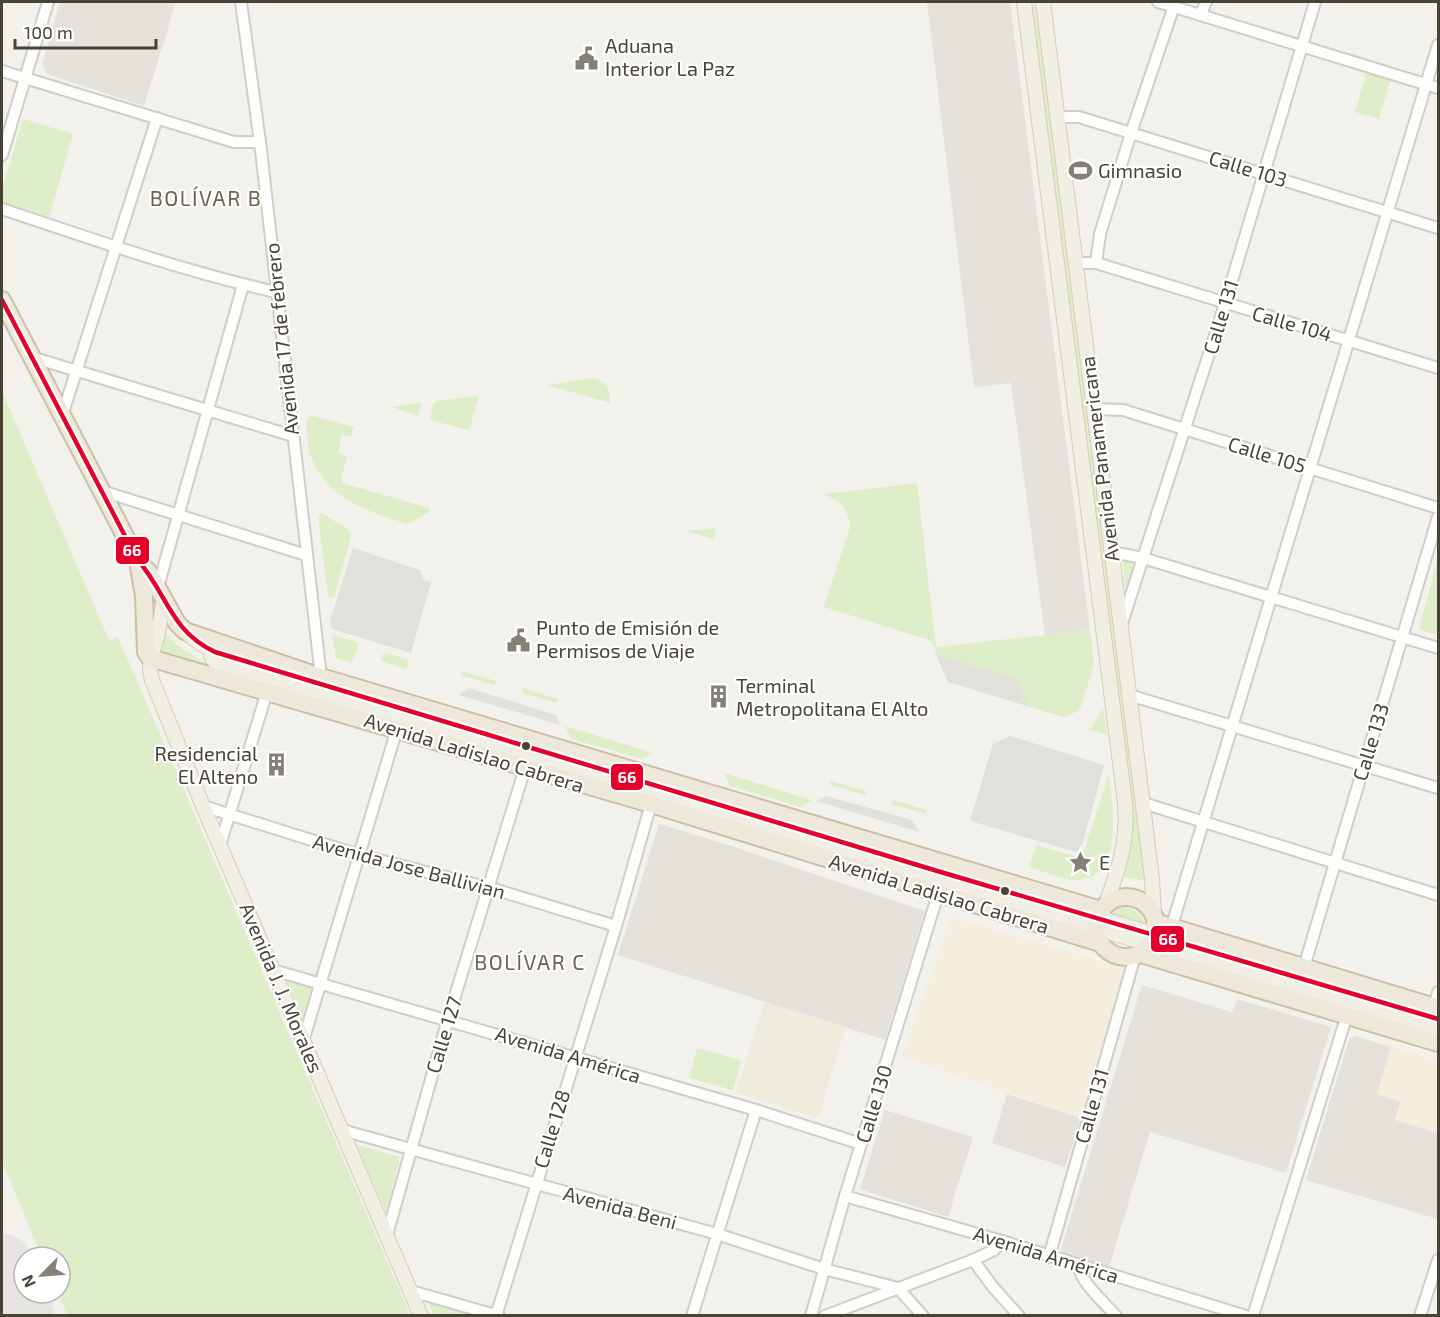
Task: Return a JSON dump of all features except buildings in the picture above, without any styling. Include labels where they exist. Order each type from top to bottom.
[{"type":"highway","name":"Avenida Ladislao Cabrera","points":[[2,300],[137,559],[161,592],[177,623],[185,632],[1100,921]]},
{"type":"highway","name":"Avenida Ladislao Cabrera","points":[[137,559],[144,596],[146,652],[150,658],[651,804],[939,894],[1100,921]]},
{"type":"highway","points":[[336,712],[364,709],[390,727]]},
{"type":"highway","points":[[1118,898],[1136,899],[1147,906],[1156,940],[1120,957],[1105,950],[1100,921],[1118,898]]},
{"type":"highway","name":"Avenida Ladislao Cabrera","points":[[1156,940],[1304,967],[1437,1006]]},
{"type":"highway","name":"Avenida Ladislao Cabrera","points":[[1156,940],[1347,1015],[1438,1043]]},
{"type":"main road","name":"Avenida Panamericana","points":[[1024,2],[1126,822],[1125,847],[1100,921]]},
{"type":"main road","name":"Avenida Panamericana","points":[[1043,2],[1143,803],[1156,940]]},
{"type":"main road","points":[[150,658],[156,641],[161,592]]},
{"type":"main road","name":"Avenida Ladislao Cabrera","points":[[185,632],[215,657],[364,709],[1100,921]]},
{"type":"main road","name":"Avenida Ladislao Cabrera","points":[[215,657],[1100,921],[1438,1031]]},
{"type":"main road","name":"Avenida J. J. Morales","points":[[150,658],[149,670],[152,680],[203,806],[421,1316]]},
{"type":"main road","points":[[1109,671],[1126,669]]},
{"type":"main road","name":"Avenida Ladislao Cabrera","points":[[1156,940],[1437,1006]]},
{"type":"street","points":[[2,155],[48,2]]},
{"type":"street","name":"Avenida 17 de febrero","points":[[241,2],[260,142],[321,676]]},
{"type":"street","points":[[1158,2],[1438,88]]},
{"type":"street","points":[[1201,14],[1206,2]]},
{"type":"street","name":"Calle 131","points":[[1120,630],[1186,430],[1315,2]]},
{"type":"street","points":[[1096,263],[1101,234],[1131,133],[1174,6]]},
{"type":"street","name":"Calle 131","points":[[1049,1257],[1156,940],[1203,822],[1438,45]]},
{"type":"street","points":[[2,71],[234,142],[260,142]]},
{"type":"street","name":"Calle 103","points":[[1057,117],[1079,117],[1438,228]]},
{"type":"street","points":[[62,416],[157,118]]},
{"type":"street","points":[[2,209],[116,247],[243,285],[276,292]]},
{"type":"street","name":"Calle 104","points":[[1076,263],[1096,263],[1438,368]]},
{"type":"street","points":[[161,592],[177,515],[243,285]]},
{"type":"street","points":[[31,357],[293,436]]},
{"type":"street","name":"Calle 105","points":[[1095,409],[1123,410],[1438,508]]},
{"type":"street","points":[[102,491],[306,555]]},
{"type":"street","name":"Calle 133","points":[[1304,967],[1438,517]]},
{"type":"street","points":[[1111,552],[1143,558],[1438,648]]},
{"type":"street","points":[[220,845],[267,692]]},
{"type":"street","points":[[1129,695],[1438,788]]},
{"type":"street","points":[[304,1038],[359,855],[390,727]]},
{"type":"street","name":"Calle 127","points":[[387,1234],[448,1019],[525,768]]},
{"type":"street","points":[[1143,803],[1438,895]]},
{"type":"street","name":"Calle 128","points":[[497,1315],[651,804]]},
{"type":"street","name":"Avenida Jose Ballivian","points":[[203,806],[359,855],[490,888],[616,926]]},
{"type":"street","name":"Calle 130","points":[[811,1316],[845,1196],[939,894]]},
{"type":"street","name":"Avenida América","points":[[273,970],[756,1110],[861,1144]]},
{"type":"street","points":[[1253,1316],[1347,1015]]},
{"type":"street","points":[[692,1316],[756,1110]]},
{"type":"street","name":"Avenida Beni","points":[[342,1130],[717,1234],[824,1269],[898,1288]]},
{"type":"street","name":"Avenida América","points":[[845,1196],[1002,1241],[1246,1316]]},
{"type":"street","points":[[829,1315],[974,1260],[994,1250],[1002,1241]]},
{"type":"street","points":[[974,1260],[993,1287],[1019,1316]]},
{"type":"street","points":[[1420,1316],[1438,1260]]},
{"type":"street","points":[[1079,1266],[1079,1272],[1084,1280],[1116,1316]]},
{"type":"street","points":[[898,1288],[923,1316]]},
{"type":"street","points":[[411,1291],[497,1315]]},
{"type":"shaded area","points":[[60,2],[176,2],[144,106],[47,74],[42,64]]},
{"type":"shaded area","points":[[927,2],[1010,2],[1090,630],[1045,635],[1011,383],[974,387]]},
{"type":"shaded area","points":[[353,548],[420,570],[424,580],[431,582],[411,653],[332,629],[330,621]]},
{"type":"shaded area","points":[[936,655],[1014,678],[1030,707],[948,682]]},
{"type":"shaded area","points":[[469,688],[556,715],[560,725],[459,695]]},
{"type":"shaded area","points":[[1010,736],[1104,765],[1080,853],[970,821],[993,744]]},
{"type":"shaded area","points":[[826,796],[912,820],[919,832],[816,801]]},
{"type":"shaded area","points":[[659,824],[925,911],[885,1040],[618,955]]},
{"type":"shaded area","points":[[951,917],[1127,969],[1081,1118],[902,1057]]},
{"type":"shaded area","points":[[1142,985],[1232,1012],[1237,999],[1331,1027],[1286,1173],[1150,1132],[1109,1267],[1063,1253],[1061,1249]]},
{"type":"shaded area","points":[[764,1002],[846,1027],[818,1118],[736,1093]]},
{"type":"shaded area","points":[[1355,1036],[1391,1047],[1377,1094],[1400,1102],[1395,1120],[1438,1133],[1438,1219],[1306,1180],[1349,1039]]},
{"type":"shaded area","points":[[1391,1047],[1438,1062],[1438,1133],[1395,1120],[1377,1095]]},
{"type":"shaded area","points":[[1007,1094],[1081,1118],[1065,1167],[992,1143]]},
{"type":"shaded area","points":[[885,1110],[973,1137],[948,1217],[860,1189]]},
{"type":"green space","points":[[1029,2],[1035,2],[1146,881],[1122,877],[1130,840],[1132,801]]},
{"type":"green space","points":[[1367,72],[1391,79],[1379,119],[1355,112]]},
{"type":"green space","points":[[23,119],[73,134],[49,217],[2,202],[2,189]]},
{"type":"green space","points":[[594,378],[607,387],[610,403],[547,385]]},
{"type":"green space","points":[[2,391],[109,640],[118,637],[410,1315],[67,1315],[63,1305],[72,1305],[72,1245],[37,1245],[2,1162]]},
{"type":"green space","points":[[476,396],[478,399],[469,430],[430,420],[433,404],[436,401]]},
{"type":"green space","points":[[422,403],[418,416],[392,407]]},
{"type":"green space","points":[[313,416],[354,427],[351,436],[342,435],[338,453],[347,456],[342,483],[429,508],[429,512],[408,524],[379,515],[340,495],[320,473],[310,455],[306,423],[308,418]]},
{"type":"green space","points":[[917,483],[936,647],[1090,630],[1094,664],[1078,711],[1064,717],[1030,707],[1014,678],[936,655],[935,647],[929,640],[824,607],[850,527],[843,506],[824,494]]},
{"type":"green space","points":[[322,513],[350,531],[351,536],[334,598],[328,597],[318,515]]},
{"type":"green space","points":[[716,528],[713,539],[687,531]]},
{"type":"green space","points":[[1438,558],[1438,635],[1419,629]]},
{"type":"green space","points":[[1123,561],[1135,564],[1125,590]]},
{"type":"green space","points":[[164,630],[175,644],[203,662],[345,708],[169,657],[161,651],[161,638]]},
{"type":"green space","points":[[332,635],[359,643],[352,663],[336,658]]},
{"type":"green space","points":[[386,653],[409,660],[406,669],[381,661],[382,655]]},
{"type":"green space","points":[[462,671],[496,681],[495,685],[460,675]]},
{"type":"green space","points":[[523,688],[558,699],[557,703],[522,693]]},
{"type":"green space","points":[[1103,709],[1107,735],[1090,730]]},
{"type":"green space","points":[[565,726],[653,753],[642,759],[572,739]]},
{"type":"green space","points":[[724,773],[812,800],[801,807],[730,786]]},
{"type":"green space","points":[[1109,773],[1113,837],[1110,853],[1104,866],[1093,876],[1078,880],[1029,867],[1036,845],[1082,858]]},
{"type":"green space","points":[[831,781],[866,791],[865,795],[830,785]]},
{"type":"green space","points":[[893,800],[927,810],[926,814],[891,804]]},
{"type":"green space","points":[[1124,907],[1139,913],[1145,928],[1108,917],[1112,912]]},
{"type":"green space","points":[[286,980],[314,988],[303,1017]]},
{"type":"green space","points":[[697,1048],[741,1060],[733,1090],[689,1078]]},
{"type":"green space","points":[[357,1145],[400,1157],[386,1212]]},
{"type":"green space","points":[[428,1303],[475,1315],[434,1315]]},
{"type":"runway","points":[[2,1265],[23,1316]]},
{"type":"transit line","name":"66","points":[[2,300],[137,559],[178,622],[200,643],[215,652],[934,870],[1438,1019]]},
{"type":"place","name":"Aduana Interior La Paz","points":[[587,58]]},
{"type":"place","name":"Gimnasio","points":[[1080,171]]},
{"type":"place","name":"Punto de Emisión de Permisos de Viaje","points":[[518,640]]},
{"type":"place","name":"Terminal Metropolitana El Alto","points":[[718,697]]},
{"type":"place","name":"Residencial El Alteno","points":[[276,765]]},
{"type":"place","name":"E","points":[[1081,863]]},
{"type":"district","name":"BOLÍVAR B","points":[[206,199]]},
{"type":"district","name":"BOLÍVAR C","points":[[530,963]]}]
